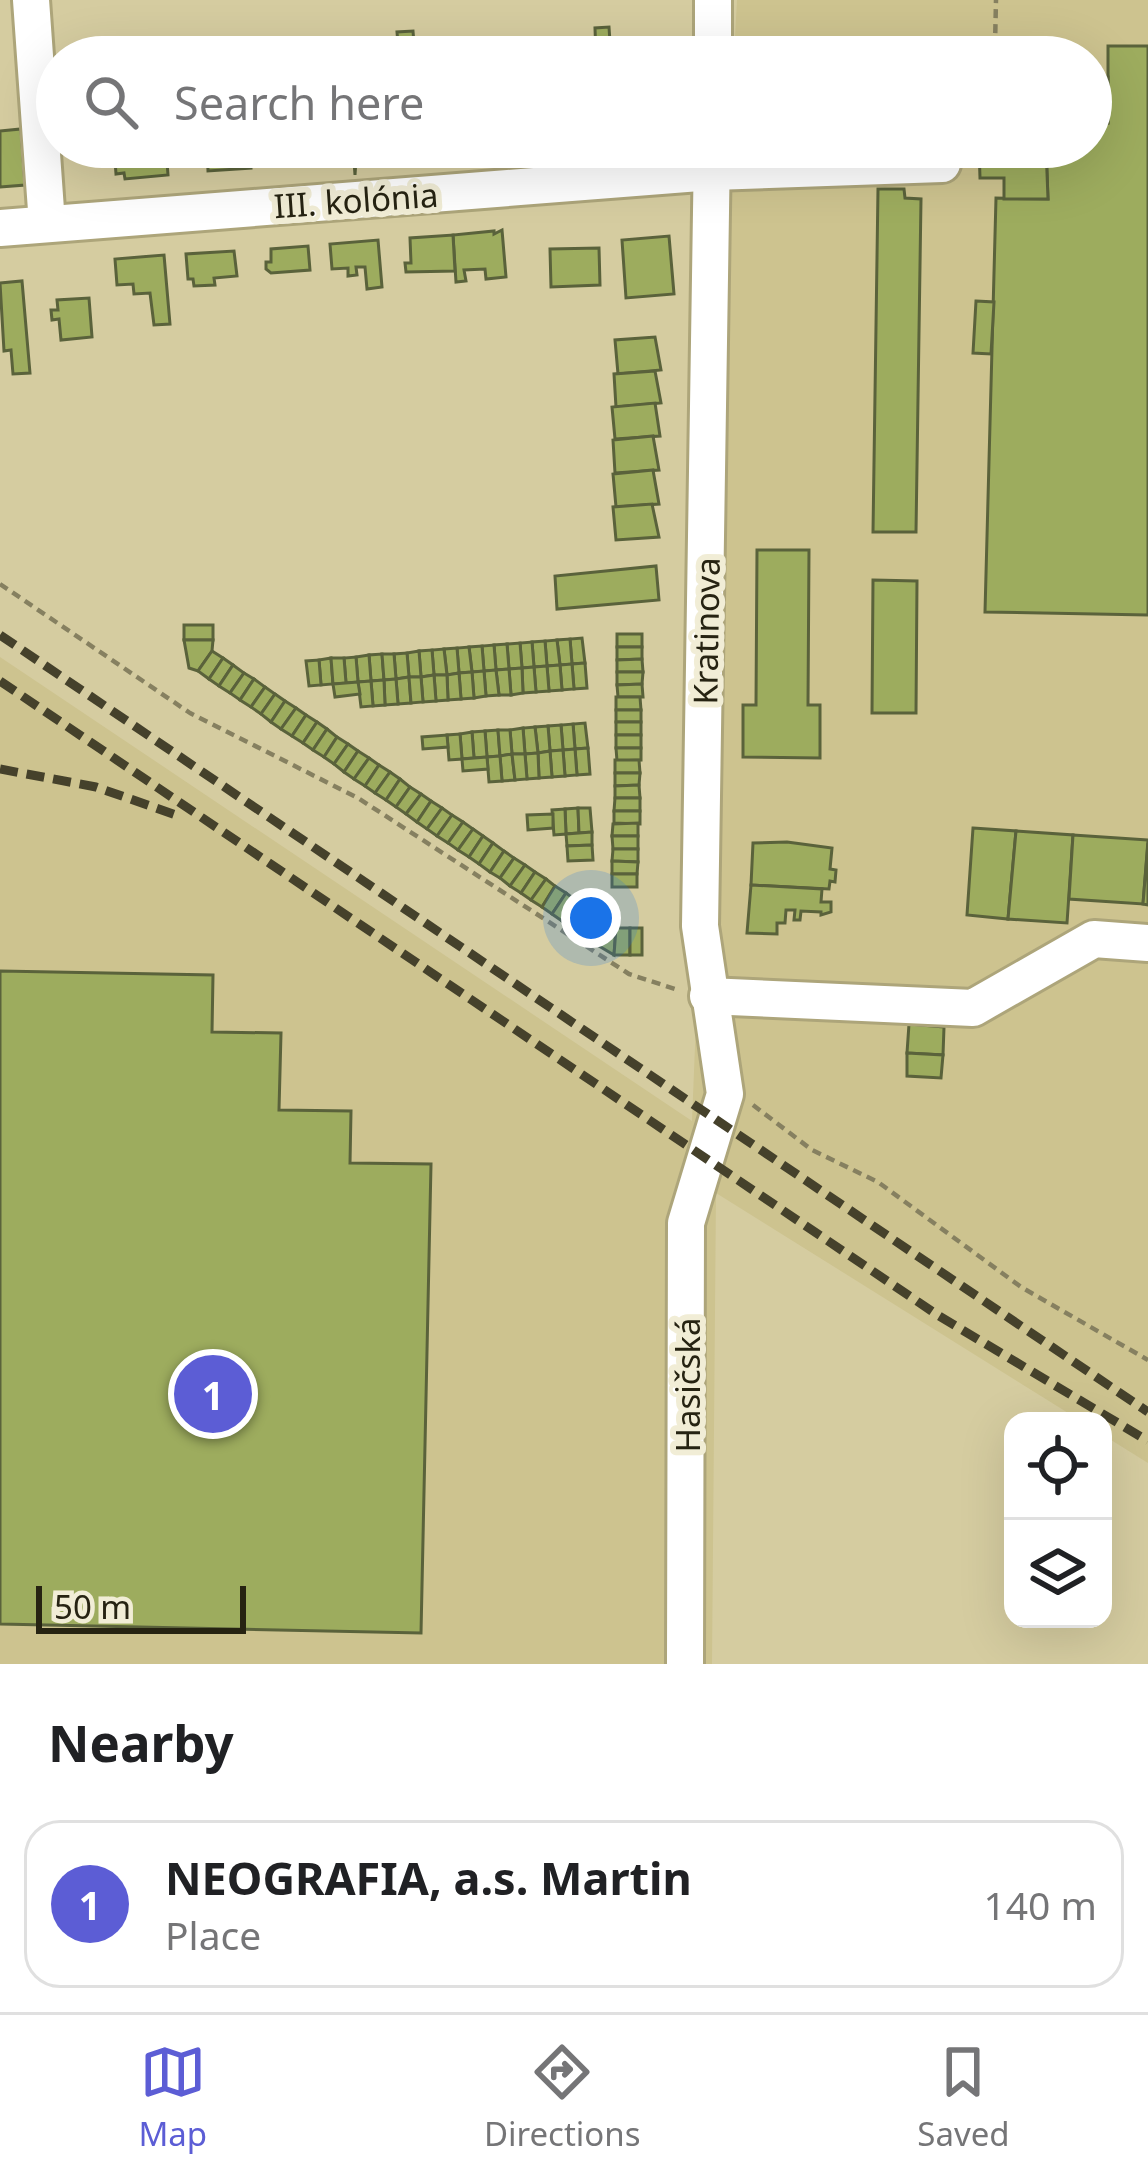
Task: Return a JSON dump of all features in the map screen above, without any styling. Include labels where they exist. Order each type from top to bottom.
[{"type":"street","points":[[32,0],[36,60]]},
{"type":"street","points":[[713,0],[713,36]]},
{"type":"street","points":[[43,168],[47,224]]},
{"type":"street","name":"III. kolónia","points":[[0,228],[620,168]]},
{"type":"street","name":"Kratinova","points":[[712,168],[700,926],[723,1098]]},
{"type":"street","points":[[708,996],[973,1008],[1094,939],[1148,943]]},
{"type":"street","name":"Hasičská","points":[[685,1664],[686,1223],[723,1098]]},
{"type":"path","points":[[995,36],[996,0]]},
{"type":"path","points":[[0,584],[190,713],[358,798],[629,974],[708,996]]},
{"type":"path","points":[[723,1098],[878,1182],[1021,1287],[1148,1360]]},
{"type":"shaded area","points":[[737,0],[1148,0],[1148,1463],[1112,1441],[1112,1412],[1067,1412],[716,1193],[712,1664],[0,1664],[0,657],[692,1121],[730,168],[1112,168],[1112,36],[735,36]]},
{"type":"building","points":[[609,27],[610,36],[595,36],[595,28]]},
{"type":"building","points":[[1112,46],[1148,46],[1148,615],[985,612],[996,198],[1048,199],[1047,168],[1112,168]]},
{"type":"building","points":[[21,129],[25,185],[0,187],[0,131]]},
{"type":"building","points":[[116,168],[167,168],[168,175],[125,179],[124,173],[116,174]]},
{"type":"building","points":[[980,168],[1047,168],[1048,199],[1004,199],[1004,178],[980,178]]},
{"type":"building","points":[[878,189],[904,189],[905,198],[921,199],[916,532],[873,532]]},
{"type":"building","points":[[502,230],[506,277],[486,279],[485,269],[464,270],[466,281],[456,282],[453,235]]},
{"type":"building","points":[[453,235],[455,271],[406,272],[405,263],[411,263],[410,238]]},
{"type":"building","points":[[669,236],[674,294],[626,298],[622,240]]},
{"type":"building","points":[[378,240],[382,287],[367,289],[365,267],[356,267],[357,275],[348,276],[348,268],[332,269],[330,244]]},
{"type":"building","points":[[308,246],[310,270],[271,273],[266,269],[271,249]]},
{"type":"building","points":[[599,248],[600,285],[551,287],[550,249]]},
{"type":"building","points":[[234,251],[237,276],[214,278],[215,285],[194,286],[193,279],[188,279],[186,254]]},
{"type":"building","points":[[164,255],[170,324],[154,325],[150,293],[134,294],[133,284],[117,285],[115,259]]},
{"type":"building","points":[[22,281],[30,373],[13,374],[11,350],[4,351],[0,283]]},
{"type":"building","points":[[89,298],[92,337],[61,340],[59,319],[52,320],[51,310],[58,310],[57,300]]},
{"type":"building","points":[[976,301],[994,302],[991,354],[973,353]]},
{"type":"building","points":[[655,337],[661,370],[618,374],[615,340]]},
{"type":"building","points":[[655,371],[661,403],[616,407],[614,374]]},
{"type":"building","points":[[655,403],[660,436],[615,439],[612,407]]},
{"type":"building","points":[[653,436],[659,470],[615,473],[613,440]]},
{"type":"building","points":[[653,470],[659,504],[616,507],[613,474]]},
{"type":"building","points":[[652,504],[659,537],[616,540],[613,507]]},
{"type":"building","points":[[757,550],[809,550],[808,705],[820,705],[820,758],[743,757],[743,705],[756,705]]},
{"type":"building","points":[[656,566],[659,600],[557,609],[555,576]]},
{"type":"building","points":[[873,580],[917,581],[916,713],[872,713]]},
{"type":"building","points":[[184,625],[213,625],[213,640],[184,640]]},
{"type":"building","points":[[617,634],[642,634],[642,647],[617,647]]},
{"type":"building","points":[[582,638],[585,663],[572,664],[570,639]]},
{"type":"building","points":[[570,639],[572,664],[560,665],[557,640]]},
{"type":"building","points":[[184,640],[213,640],[212,651],[198,671],[189,668]]},
{"type":"building","points":[[557,640],[560,665],[547,666],[545,641]]},
{"type":"building","points":[[545,641],[547,666],[534,667],[532,642]]},
{"type":"building","points":[[532,642],[534,667],[522,668],[520,643]]},
{"type":"building","points":[[520,643],[522,668],[509,669],[507,644]]},
{"type":"building","points":[[507,644],[509,669],[496,670],[494,645]]},
{"type":"building","points":[[494,645],[496,670],[484,671],[482,646]]},
{"type":"building","points":[[482,646],[484,671],[472,672],[469,647]]},
{"type":"building","points":[[469,647],[472,672],[459,673],[457,648]]},
{"type":"building","points":[[617,647],[642,647],[642,659],[617,660]]},
{"type":"building","points":[[457,648],[459,673],[447,675],[444,649]]},
{"type":"building","points":[[444,649],[447,675],[434,675],[432,650]]},
{"type":"building","points":[[432,650],[434,675],[421,677],[419,651]]},
{"type":"building","points":[[212,651],[223,658],[209,679],[198,671]]},
{"type":"building","points":[[419,651],[421,677],[409,677],[407,653]]},
{"type":"building","points":[[407,653],[409,677],[396,679],[394,654]]},
{"type":"building","points":[[382,654],[384,680],[371,681],[369,655]]},
{"type":"building","points":[[382,654],[394,654],[396,679],[384,680]]},
{"type":"building","points":[[369,655],[371,681],[358,682],[356,657]]},
{"type":"building","points":[[356,657],[358,682],[346,683],[344,658]]},
{"type":"building","points":[[223,658],[233,665],[219,686],[209,679]]},
{"type":"building","points":[[331,658],[333,684],[321,685],[319,660]]},
{"type":"building","points":[[331,658],[344,658],[346,683],[333,684]]},
{"type":"building","points":[[642,659],[643,672],[617,672],[617,660]]},
{"type":"building","points":[[319,660],[321,685],[309,686],[306,661]]},
{"type":"building","points":[[585,663],[587,688],[574,689],[572,664]]},
{"type":"building","points":[[572,664],[574,689],[562,690],[560,665]]},
{"type":"building","points":[[233,665],[244,673],[230,693],[219,686]]},
{"type":"building","points":[[560,665],[562,690],[549,691],[547,666]]},
{"type":"building","points":[[547,666],[549,691],[536,692],[534,667]]},
{"type":"building","points":[[534,667],[536,692],[523,693],[522,668]]},
{"type":"building","points":[[522,668],[523,693],[511,695],[509,669]]},
{"type":"building","points":[[509,669],[511,695],[499,695],[496,670]]},
{"type":"building","points":[[496,670],[499,695],[486,696],[484,671]]},
{"type":"building","points":[[484,671],[486,696],[474,698],[472,672]]},
{"type":"building","points":[[472,672],[474,698],[461,699],[459,673]]},
{"type":"building","points":[[617,672],[643,672],[642,684],[617,685]]},
{"type":"building","points":[[244,673],[254,679],[240,700],[230,693]]},
{"type":"building","points":[[459,673],[461,699],[448,700],[447,675]]},
{"type":"building","points":[[434,675],[447,675],[448,700],[436,701]]},
{"type":"building","points":[[434,675],[436,701],[423,702],[421,677]]},
{"type":"building","points":[[409,677],[411,703],[398,704],[396,679]]},
{"type":"building","points":[[409,677],[421,677],[423,702],[411,703]]},
{"type":"building","points":[[254,679],[265,687],[251,707],[240,700]]},
{"type":"building","points":[[396,679],[398,704],[385,705],[384,680]]},
{"type":"building","points":[[384,680],[385,705],[373,706],[371,681]]},
{"type":"building","points":[[371,681],[373,706],[361,707],[358,682]]},
{"type":"building","points":[[358,682],[360,694],[335,697],[333,684]]},
{"type":"building","points":[[642,684],[643,697],[618,697],[617,685]]},
{"type":"building","points":[[265,687],[275,694],[261,714],[251,707]]},
{"type":"building","points":[[275,694],[285,701],[271,722],[261,714]]},
{"type":"building","points":[[616,697],[640,697],[641,710],[616,710]]},
{"type":"building","points":[[285,701],[296,708],[281,729],[271,722]]},
{"type":"building","points":[[296,708],[306,715],[292,736],[281,729]]},
{"type":"building","points":[[616,710],[641,710],[641,722],[616,722]]},
{"type":"building","points":[[306,715],[317,722],[303,743],[292,736]]},
{"type":"building","points":[[317,722],[327,729],[313,750],[303,743]]},
{"type":"building","points":[[616,722],[641,722],[641,735],[616,735]]},
{"type":"building","points":[[585,723],[588,748],[575,749],[573,724]]},
{"type":"building","points":[[573,724],[575,749],[563,750],[561,725]]},
{"type":"building","points":[[561,725],[563,750],[550,751],[548,726]]},
{"type":"building","points":[[548,726],[550,751],[538,753],[535,727]]},
{"type":"building","points":[[535,727],[538,753],[525,754],[523,728]]},
{"type":"building","points":[[523,728],[525,754],[512,754],[510,730]]},
{"type":"building","points":[[327,729],[337,737],[324,757],[313,750]]},
{"type":"building","points":[[498,730],[500,756],[487,757],[485,731]]},
{"type":"building","points":[[498,730],[510,730],[512,754],[500,756]]},
{"type":"building","points":[[485,731],[487,757],[474,758],[472,732]]},
{"type":"building","points":[[472,732],[474,758],[462,759],[460,734]]},
{"type":"building","points":[[460,734],[462,759],[449,760],[447,735]]},
{"type":"building","points":[[447,735],[448,747],[423,749],[422,737]]},
{"type":"building","points":[[616,735],[641,735],[641,748],[616,748]]},
{"type":"building","points":[[337,737],[348,744],[334,764],[324,757]]},
{"type":"building","points":[[348,744],[358,751],[344,772],[334,764]]},
{"type":"building","points":[[588,748],[590,774],[577,775],[575,749]]},
{"type":"building","points":[[616,748],[641,748],[641,760],[617,761]]},
{"type":"building","points":[[575,749],[577,775],[565,776],[563,750]]},
{"type":"building","points":[[563,750],[565,776],[552,777],[550,751]]},
{"type":"building","points":[[358,751],[369,758],[354,779],[344,772]]},
{"type":"building","points":[[550,751],[552,777],[539,778],[538,753]]},
{"type":"building","points":[[538,753],[539,778],[527,779],[525,754]]},
{"type":"building","points":[[512,754],[515,780],[502,781],[500,756]]},
{"type":"building","points":[[512,754],[525,754],[527,779],[515,780]]},
{"type":"building","points":[[500,756],[502,781],[489,782],[487,757]]},
{"type":"building","points":[[487,757],[488,769],[463,771],[462,759]]},
{"type":"building","points":[[369,758],[379,765],[365,786],[354,779]]},
{"type":"building","points":[[615,760],[639,760],[640,773],[615,773]]},
{"type":"building","points":[[379,765],[390,772],[375,793],[365,786]]},
{"type":"building","points":[[390,772],[400,779],[386,800],[375,793]]},
{"type":"building","points":[[615,773],[640,773],[639,785],[615,786]]},
{"type":"building","points":[[400,779],[410,787],[396,807],[386,800]]},
{"type":"building","points":[[639,785],[640,798],[615,798],[615,786]]},
{"type":"building","points":[[410,787],[421,794],[406,814],[396,807]]},
{"type":"building","points":[[421,794],[431,801],[417,822],[406,814]]},
{"type":"building","points":[[615,798],[640,798],[640,811],[614,811]]},
{"type":"building","points":[[431,801],[442,808],[427,829],[417,822]]},
{"type":"building","points":[[442,808],[452,815],[437,836],[427,829]]},
{"type":"building","points":[[578,808],[579,833],[566,834],[565,809]]},
{"type":"building","points":[[578,808],[590,808],[592,832],[579,833]]},
{"type":"building","points":[[565,809],[566,834],[554,835],[552,810]]},
{"type":"building","points":[[614,811],[640,811],[640,824],[614,823]]},
{"type":"building","points":[[553,814],[553,828],[528,830],[527,815]]},
{"type":"building","points":[[452,815],[463,822],[448,843],[437,836]]},
{"type":"building","points":[[463,822],[473,829],[458,850],[448,843]]},
{"type":"building","points":[[638,823],[638,836],[612,836],[613,824]]},
{"type":"building","points":[[973,828],[1016,831],[1008,919],[967,915]]},
{"type":"building","points":[[473,829],[483,836],[469,857],[458,850]]},
{"type":"building","points":[[1016,831],[1073,835],[1067,923],[1008,919]]},
{"type":"building","points":[[592,832],[592,845],[567,846],[566,834]]},
{"type":"building","points":[[1073,835],[1148,840],[1143,904],[1069,899]]},
{"type":"building","points":[[483,836],[493,843],[479,864],[469,857]]},
{"type":"building","points":[[612,836],[638,836],[638,849],[613,849]]},
{"type":"building","points":[[493,843],[504,851],[490,872],[479,864]]},
{"type":"building","points":[[753,843],[832,848],[830,869],[836,870],[829,889],[751,885]]},
{"type":"building","points":[[1148,843],[1148,905],[1143,904]]},
{"type":"building","points":[[592,845],[593,860],[568,861],[567,846]]},
{"type":"building","points":[[613,849],[638,849],[638,862],[612,861]]},
{"type":"building","points":[[504,851],[514,858],[500,878],[490,872]]},
{"type":"building","points":[[514,858],[525,865],[510,886],[500,878]]},
{"type":"building","points":[[612,861],[638,862],[637,874],[612,874]]},
{"type":"building","points":[[525,865],[535,872],[521,893],[510,886]]},
{"type":"building","points":[[535,872],[546,879],[531,900],[521,893]]},
{"type":"building","points":[[612,874],[637,874],[637,887],[612,887]]},
{"type":"building","points":[[546,879],[555,886],[542,907],[531,900]]},
{"type":"building","points":[[751,885],[822,889],[821,902],[831,902],[831,912],[801,911],[800,920],[794,920],[795,910],[786,910],[785,923],[777,923],[777,934],[747,933]]},
{"type":"building","points":[[555,886],[566,893],[552,914],[542,907]]},
{"type":"building","points":[[566,893],[577,901],[562,921],[552,914]]},
{"type":"building","points":[[577,901],[587,908],[573,928],[562,921]]},
{"type":"building","points":[[587,908],[598,915],[583,936],[573,928]]},
{"type":"building","points":[[598,915],[608,922],[594,943],[583,936]]},
{"type":"building","points":[[608,922],[616,928],[614,955],[594,943]]},
{"type":"building","points":[[616,928],[630,928],[630,955],[614,955]]},
{"type":"building","points":[[630,928],[642,928],[642,955],[630,955]]},
{"type":"building","points":[[0,971],[213,975],[212,1032],[281,1033],[279,1110],[351,1111],[350,1163],[431,1164],[421,1633],[0,1624]]},
{"type":"building","points":[[909,1024],[944,1027],[943,1055],[907,1053]]},
{"type":"building","points":[[907,1053],[943,1055],[941,1078],[907,1076]]},
{"type":"railway","points":[[0,635],[1148,1412]]},
{"type":"railway","points":[[0,681],[939,1316],[1148,1441]]},
{"type":"railway","points":[[0,769],[96,787],[179,816]]},
{"type":"place","name":"NEOGRAFIA, a.s. Martin","points":[[213,1394]]}]
